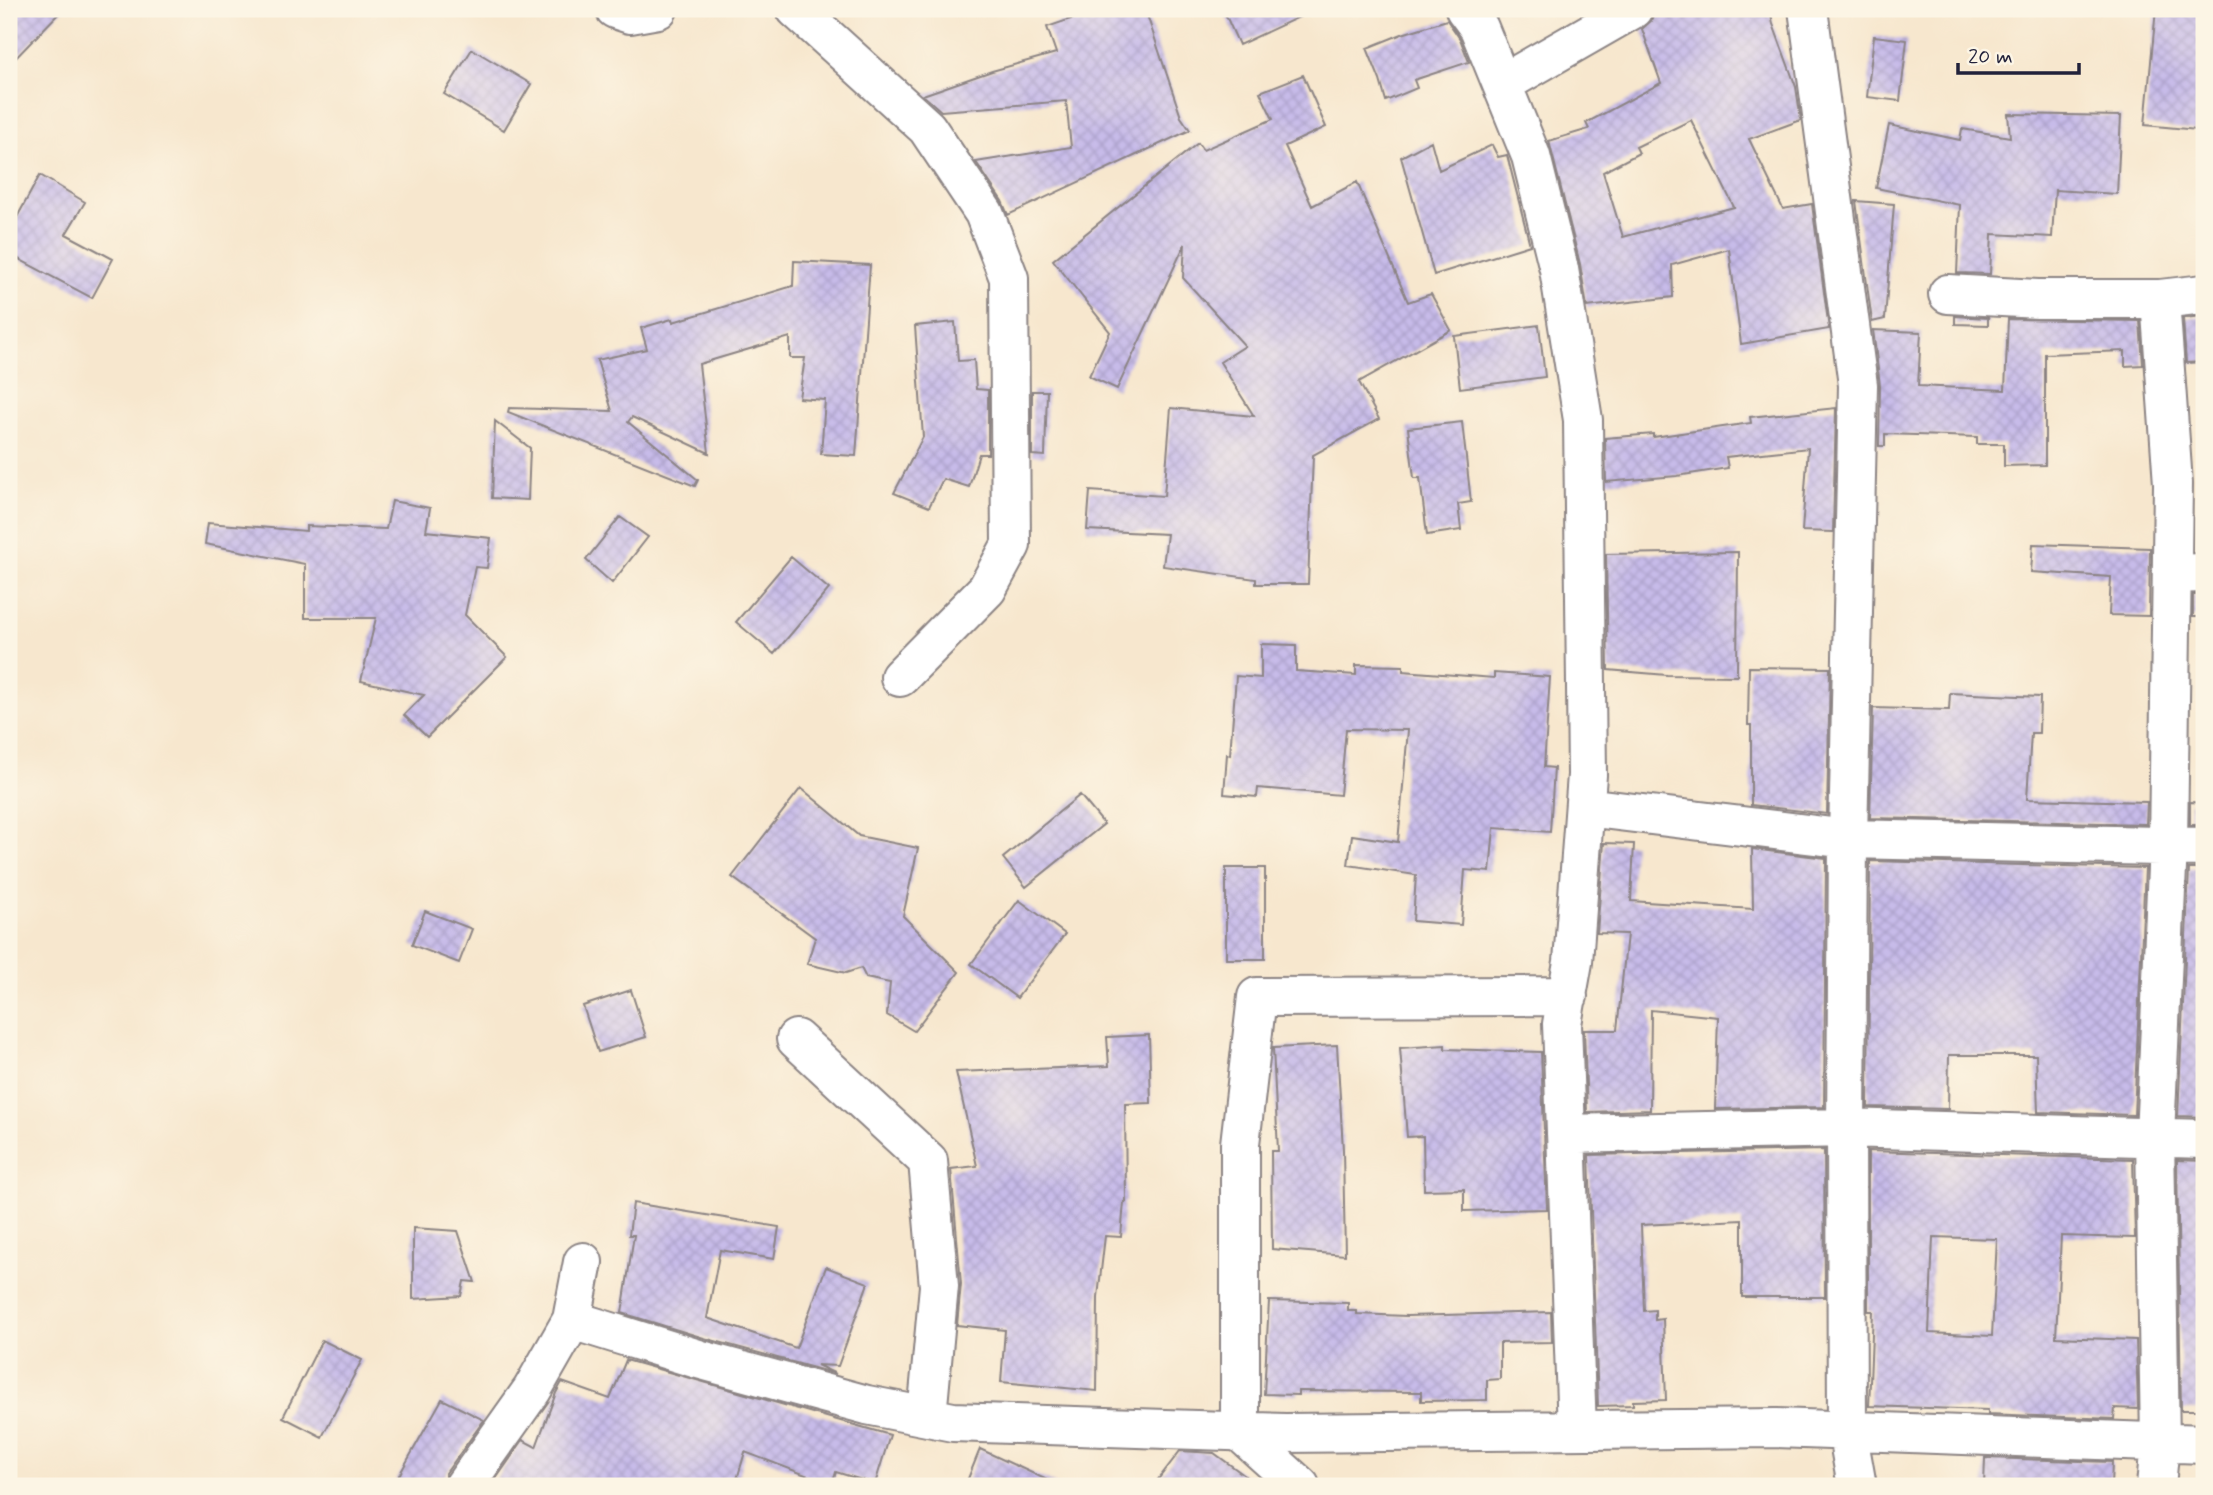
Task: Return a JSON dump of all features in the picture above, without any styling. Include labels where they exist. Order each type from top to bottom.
[{"type":"street","points":[[615,9],[630,14],[658,9]]},
{"type":"street","points":[[796,9],[927,128],[984,213],[1009,278],[1011,545],[987,589],[900,677]]},
{"type":"street","points":[[1465,9],[1479,28],[1531,156],[1559,269],[1583,420],[1587,775],[1573,962],[1562,1024],[1577,1430]]},
{"type":"street","points":[[1502,84],[1633,9]]},
{"type":"street","points":[[1808,9],[1858,385],[1848,839],[1846,1128],[1847,1430],[1857,1486]]},
{"type":"street","points":[[1948,294],[2038,299],[2160,299],[2204,294]]},
{"type":"street","points":[[2156,1486],[2160,1443],[2155,1136],[2186,846],[2188,574],[2173,484],[2160,299]]},
{"type":"street","points":[[1585,807],[1848,839],[2186,846]]},
{"type":"street","points":[[1300,1486],[1240,1432],[1240,1144],[1256,997],[1568,996]]},
{"type":"street","points":[[796,1039],[928,1161],[939,1286],[927,1416]]},
{"type":"street","points":[[1566,1134],[1846,1128],[2204,1139]]},
{"type":"street","points":[[464,1486],[532,1390],[572,1320],[583,1262]]},
{"type":"street","points":[[572,1320],[698,1359],[854,1401],[953,1422],[1285,1433],[1777,1428],[2204,1444]]},
{"type":"building","points":[[9,9],[63,9],[9,65]]},
{"type":"building","points":[[1100,9],[1145,9],[1181,117],[1190,130],[1008,215],[976,162],[1071,147],[1066,101],[941,111],[923,95],[992,71],[1056,53],[1047,27]]},
{"type":"building","points":[[1223,9],[1316,9],[1239,45]]},
{"type":"building","points":[[1655,9],[1770,9],[1796,87],[1801,120],[1749,139],[1783,209],[1812,204],[1829,329],[1741,344],[1729,249],[1672,265],[1673,297],[1587,307],[1580,264],[1549,141],[1589,129],[1586,123],[1661,83],[1642,29],[1651,21]],"holes":[[[1691,120],[1734,207],[1623,237],[1603,172],[1639,153],[1636,147]]]},
{"type":"building","points":[[2156,9],[2204,12],[2204,59],[2197,130],[2145,125]]},
{"type":"building","points":[[1447,20],[1460,39],[1469,62],[1414,80],[1417,88],[1386,101],[1367,48]]},
{"type":"building","points":[[1874,36],[1907,40],[1900,101],[1867,97]]},
{"type":"building","points":[[472,49],[531,84],[504,130],[444,94]]},
{"type":"building","points":[[1303,75],[1326,127],[1285,146],[1312,206],[1357,182],[1408,302],[1431,294],[1451,330],[1359,382],[1379,419],[1313,455],[1308,584],[1256,584],[1256,579],[1163,566],[1167,534],[1087,530],[1090,491],[1164,496],[1171,408],[1254,416],[1220,362],[1245,346],[1183,278],[1185,244],[1117,389],[1089,376],[1110,332],[1053,260],[1198,143],[1203,150],[1273,119],[1260,92]]},
{"type":"building","points":[[2008,114],[2121,116],[2117,194],[2055,190],[2052,237],[1992,234],[1990,274],[1957,273],[1960,205],[1876,188],[1889,125],[1960,140],[1962,129],[2010,137]]},
{"type":"building","points":[[1431,141],[1439,170],[1492,145],[1498,157],[1507,155],[1530,245],[1434,275],[1401,157]]},
{"type":"building","points":[[40,175],[85,202],[66,234],[113,259],[92,298],[9,254],[9,232]]},
{"type":"building","points":[[1856,201],[1894,204],[1885,319],[1872,322]]},
{"type":"building","points":[[794,261],[870,265],[856,456],[821,454],[825,400],[799,398],[805,358],[790,358],[790,337],[699,364],[709,453],[632,417],[628,422],[698,480],[695,486],[508,412],[509,408],[612,411],[597,360],[647,349],[641,328],[672,319],[673,322],[793,286]]},
{"type":"building","points":[[1955,316],[1988,318],[1988,325],[1955,324]]},
{"type":"building","points":[[2204,316],[2204,362],[2186,363],[2183,318]]},
{"type":"building","points":[[2008,319],[2140,321],[2143,365],[2125,366],[2125,351],[2045,354],[2045,465],[2004,466],[2004,444],[1977,444],[1977,437],[1885,434],[1885,446],[1879,446],[1880,385],[1873,330],[1921,332],[1918,386],[2005,390]]},
{"type":"building","points":[[955,322],[958,361],[974,360],[976,389],[988,390],[988,454],[979,454],[969,487],[943,479],[929,507],[894,493],[923,437],[915,326]]},
{"type":"building","points":[[1539,325],[1545,377],[1460,388],[1454,336]]},
{"type":"building","points":[[1032,391],[1047,391],[1045,456],[1032,455]]},
{"type":"building","points":[[1836,408],[1833,532],[1802,531],[1808,448],[1726,457],[1728,468],[1677,476],[1606,482],[1605,438],[1653,434],[1653,437],[1751,423],[1750,417]]},
{"type":"building","points":[[495,421],[530,448],[528,500],[492,498]]},
{"type":"building","points":[[1462,422],[1471,502],[1458,504],[1461,530],[1427,535],[1420,478],[1414,478],[1408,428]]},
{"type":"building","points":[[392,501],[430,508],[426,531],[491,538],[487,568],[475,567],[465,615],[507,657],[427,737],[404,715],[424,695],[361,681],[376,618],[305,618],[305,564],[205,544],[208,523],[306,531],[306,526],[386,529]]},
{"type":"building","points":[[620,517],[648,537],[612,583],[586,560]]},
{"type":"building","points":[[2033,544],[2150,548],[2149,616],[2109,615],[2111,577],[2031,572]]},
{"type":"building","points":[[1738,552],[1737,676],[1667,675],[1608,670],[1606,554]]},
{"type":"building","points":[[791,557],[829,589],[774,654],[736,622]]},
{"type":"building","points":[[2193,595],[2204,595],[2204,617],[2193,617]]},
{"type":"building","points":[[1261,644],[1296,645],[1296,671],[1356,675],[1356,665],[1403,666],[1403,671],[1494,678],[1494,673],[1550,677],[1544,767],[1554,768],[1550,832],[1494,828],[1490,872],[1465,870],[1461,925],[1413,921],[1416,875],[1348,865],[1352,835],[1398,842],[1408,730],[1346,729],[1340,795],[1258,788],[1257,797],[1224,794],[1236,676],[1261,678]]},
{"type":"building","points":[[1749,667],[1830,668],[1827,814],[1751,805]]},
{"type":"building","points":[[1950,693],[2040,697],[2039,733],[2031,733],[2027,799],[2147,802],[2146,824],[1870,818],[1873,708],[1949,710]]},
{"type":"building","points":[[801,788],[859,836],[918,848],[903,916],[959,972],[914,1031],[887,1015],[890,983],[866,978],[861,968],[846,973],[807,964],[815,938],[732,877]]},
{"type":"building","points":[[1080,795],[1104,824],[1026,887],[1003,858]]},
{"type":"building","points":[[2190,802],[2204,803],[2204,825],[2190,825]]},
{"type":"building","points":[[1604,843],[1634,844],[1631,901],[1753,909],[1752,849],[1826,858],[1824,1107],[1715,1109],[1718,1017],[1651,1010],[1650,1110],[1587,1112],[1584,1030],[1617,1030],[1627,934],[1597,933]]},
{"type":"building","points":[[1870,861],[2145,868],[2134,1115],[2038,1112],[2036,1055],[1949,1055],[1948,1109],[1868,1107]]},
{"type":"building","points":[[1226,868],[1265,868],[1265,959],[1226,959]]},
{"type":"building","points":[[2189,869],[2204,869],[2204,1117],[2178,1116]]},
{"type":"building","points":[[1019,900],[1065,934],[1017,998],[971,964]]},
{"type":"building","points":[[425,911],[472,929],[459,963],[412,945]]},
{"type":"building","points":[[631,990],[646,1037],[598,1052],[583,1006]]},
{"type":"building","points":[[1149,1035],[1151,1103],[1125,1104],[1126,1202],[1121,1237],[1105,1236],[1098,1297],[1097,1391],[1001,1382],[1005,1330],[957,1325],[961,1284],[951,1169],[977,1166],[956,1072],[1109,1066],[1107,1037]]},
{"type":"building","points":[[1337,1045],[1345,1255],[1272,1249],[1271,1151],[1278,1151],[1273,1048]]},
{"type":"building","points":[[1445,1045],[1445,1049],[1541,1052],[1547,1209],[1464,1211],[1464,1189],[1424,1190],[1423,1136],[1407,1137],[1400,1048]]},
{"type":"building","points":[[1824,1150],[1825,1297],[1742,1297],[1742,1220],[1641,1225],[1644,1311],[1655,1310],[1655,1320],[1663,1319],[1666,1400],[1598,1406],[1589,1155]]},
{"type":"building","points":[[1868,1151],[2133,1159],[2135,1238],[2061,1236],[2056,1337],[2136,1340],[2138,1409],[2115,1408],[2114,1419],[1988,1414],[1988,1410],[1869,1406],[1873,1311],[1868,1311]],"holes":[[[1933,1237],[1997,1239],[1992,1336],[1929,1333]]]},
{"type":"building","points":[[2177,1160],[2204,1161],[2201,1410],[2181,1410]]},
{"type":"building","points":[[633,1203],[779,1227],[774,1259],[720,1250],[707,1318],[796,1348],[826,1267],[868,1283],[838,1366],[817,1365],[836,1374],[622,1313],[634,1235],[629,1235]]},
{"type":"building","points":[[413,1228],[458,1231],[475,1282],[464,1281],[461,1296],[413,1299]]},
{"type":"building","points":[[1269,1301],[1348,1303],[1348,1311],[1357,1311],[1357,1314],[1407,1316],[1551,1312],[1552,1342],[1500,1343],[1500,1379],[1487,1380],[1487,1400],[1421,1401],[1421,1392],[1298,1391],[1298,1395],[1264,1394]]},
{"type":"building","points":[[322,1340],[362,1360],[322,1437],[283,1417]]},
{"type":"building","points":[[626,1360],[890,1435],[875,1484],[836,1472],[832,1485],[745,1452],[735,1486],[491,1486],[523,1440],[536,1447],[562,1382],[610,1399]]},
{"type":"building","points":[[442,1399],[484,1420],[446,1473],[443,1486],[393,1486]]},
{"type":"building","points":[[980,1449],[1060,1486],[965,1486]]},
{"type":"building","points":[[1180,1451],[1214,1453],[1259,1486],[1153,1486]]},
{"type":"building","points":[[1985,1458],[2112,1462],[2111,1486],[1984,1486]]}]
